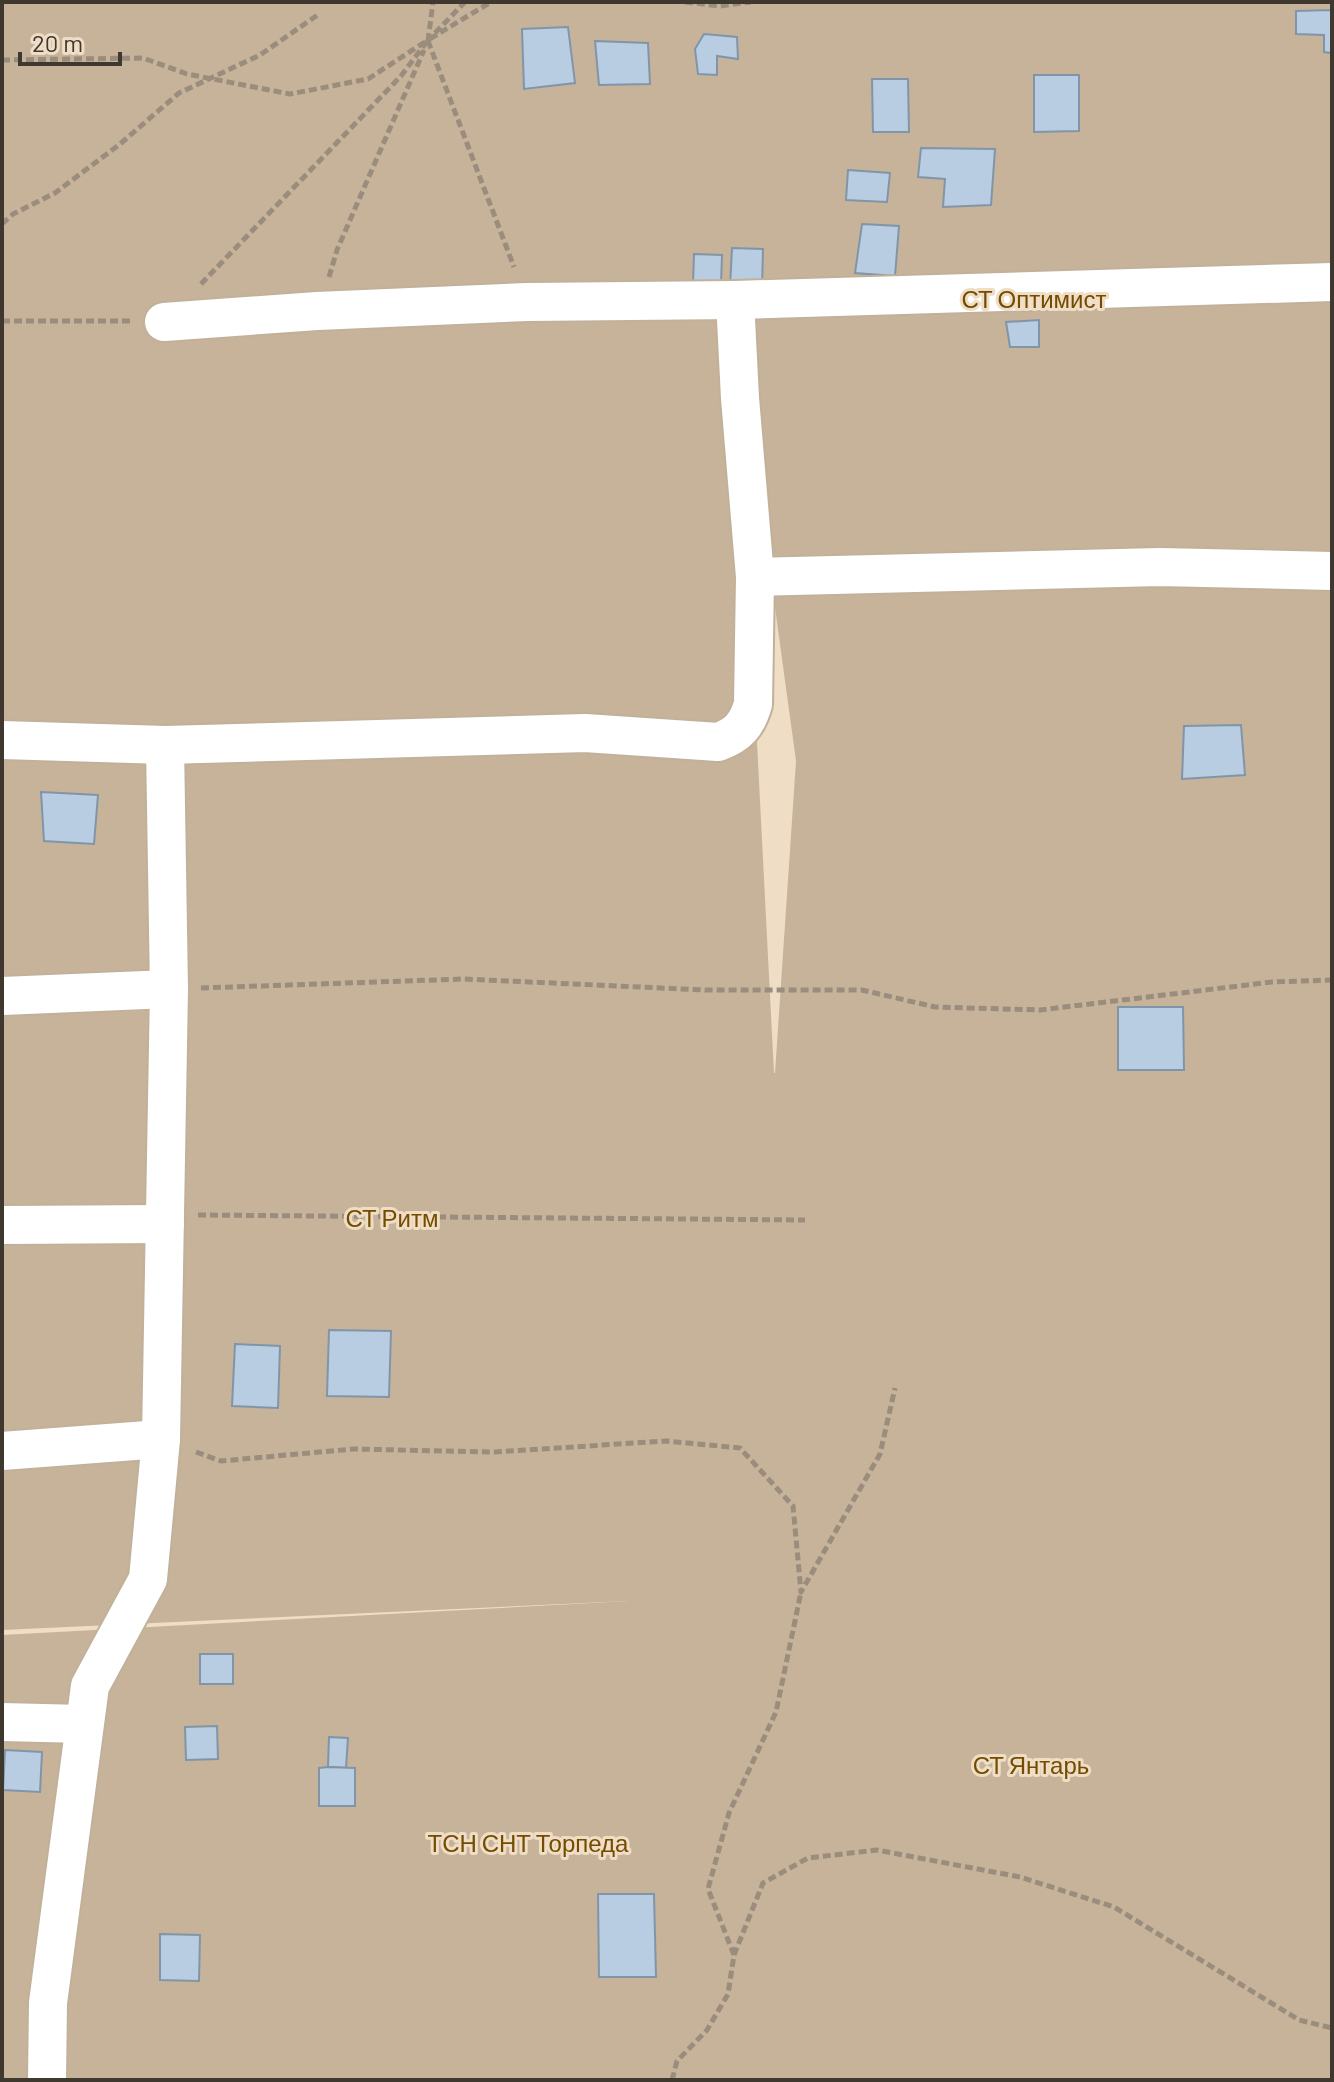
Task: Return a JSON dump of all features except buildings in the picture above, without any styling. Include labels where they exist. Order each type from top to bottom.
[{"type":"street","points":[[164,322],[317,311],[527,302],[735,300],[1332,282]]},
{"type":"street","points":[[2,740],[165,745],[585,733],[718,742],[731,737],[742,729],[753,704],[755,577],[735,300]]},
{"type":"street","points":[[755,577],[1160,567],[1332,571]]},
{"type":"street","points":[[47,2080],[48,2003],[90,1686],[148,1579],[161,1439],[169,989],[165,745]]},
{"type":"street","points":[[2,996],[169,989]]},
{"type":"street","points":[[2,1225],[165,1219]]},
{"type":"street","points":[[2,1451],[161,1439]]},
{"type":"street","points":[[2,1722],[84,1724]]},
{"type":"path","points":[[317,311],[337,250],[428,40],[433,2]]},
{"type":"path","points":[[2,321],[164,322],[401,76],[428,40],[465,2]]},
{"type":"path","points":[[2,60],[143,58],[187,74],[290,94],[368,79],[491,2]]},
{"type":"path","points":[[685,2],[720,6],[751,2]]},
{"type":"path","points":[[2,224],[13,214],[55,193],[120,144],[179,93],[260,55],[319,14]]},
{"type":"path","points":[[428,40],[527,302]]},
{"type":"path","points":[[169,989],[464,979],[705,990],[862,990],[935,1007],[1040,1010],[1272,982],[1332,980]]},
{"type":"path","points":[[165,1219],[805,1220]]},
{"type":"path","points":[[801,1592],[880,1454],[895,1388]]},
{"type":"path","points":[[161,1439],[221,1461],[353,1449],[494,1452],[666,1441],[740,1448],[793,1506],[801,1592],[776,1712],[729,1813],[708,1889],[734,1955]]},
{"type":"path","points":[[672,2080],[677,2061],[707,2030],[728,1994],[734,1955],[763,1883],[808,1858],[877,1850],[1020,1877],[1114,1907],[1299,2020],[1332,2028]]},
{"type":"green space","points":[[2,2],[1332,2],[1332,2080],[2,2080],[2,1635],[629,1601],[2,1630]],"holes":[[[735,315],[796,761],[774,1073]]]},
{"type":"park label","name":"СТ Оптимист","points":[[1034,300]]},
{"type":"park label","name":"СТ Ритм","points":[[392,1219]]},
{"type":"park label","name":"СТ Янтарь","points":[[1031,1766]]},
{"type":"park label","name":"ТСН СНТ Торпеда","points":[[528,1844]]}]
